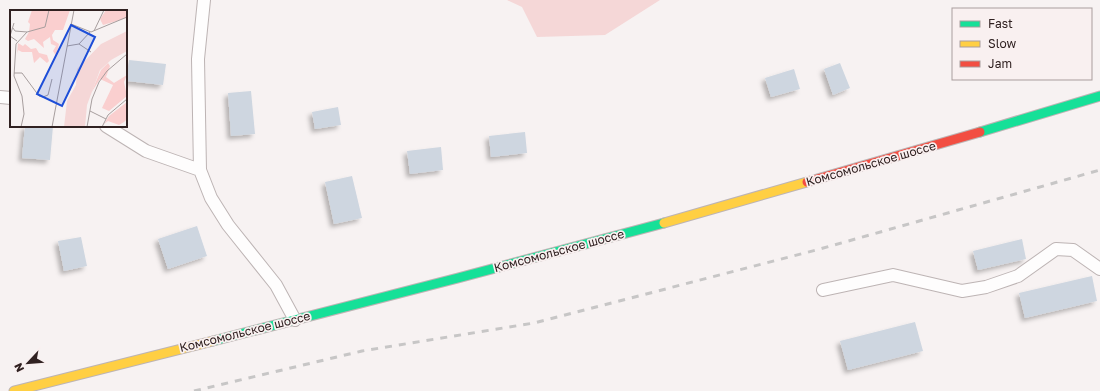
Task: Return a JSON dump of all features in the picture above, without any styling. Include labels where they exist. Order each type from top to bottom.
[{"type":"main road","name":"Комсомольское шоссе","points":[[14,391],[295,320],[612,237],[932,146],[1100,96]]},
{"type":"lane","points":[[204,0],[198,59],[200,170],[210,198],[228,225],[276,285],[295,320]]},
{"type":"lane","points":[[0,97],[10,98]]},
{"type":"lane","points":[[108,127],[146,152],[200,170]]},
{"type":"lane","points":[[823,290],[893,275],[962,291],[986,287],[1018,276],[1056,249],[1073,250],[1100,269]]},
{"type":"shaded area","points":[[507,0],[660,0],[605,35],[537,37],[522,7]]},
{"type":"building","points":[[129,60],[166,64],[163,85],[127,81]]},
{"type":"building","points":[[840,63],[850,88],[833,95],[824,69]]},
{"type":"building","points":[[794,69],[800,89],[771,97],[765,78]]},
{"type":"building","points":[[251,91],[255,134],[231,136],[228,93]]},
{"type":"building","points":[[338,107],[341,125],[315,129],[312,112]]},
{"type":"building","points":[[25,127],[53,127],[50,160],[22,158]]},
{"type":"building","points":[[525,132],[527,153],[491,157],[489,136]]},
{"type":"building","points":[[441,147],[443,170],[410,174],[407,151]]},
{"type":"building","points":[[352,176],[362,218],[334,224],[325,182]]},
{"type":"building","points":[[197,226],[207,256],[168,269],[158,239]]},
{"type":"building","points":[[81,237],[87,266],[64,271],[58,241]]},
{"type":"building","points":[[1022,239],[1026,259],[978,270],[973,251]]},
{"type":"building","points":[[1092,276],[1097,301],[1025,318],[1019,293]]},
{"type":"building","points":[[915,322],[923,351],[848,370],[840,341]]},
{"type":"railway","points":[[194,391],[362,351],[534,323],[820,249],[1100,170]]},
{"type":"traffic: fast","points":[[980,132],[1100,96]]},
{"type":"traffic: fast","points":[[213,341],[664,223]]},
{"type":"traffic: slow","points":[[664,223],[807,182]]},
{"type":"traffic: slow","points":[[14,391],[213,341]]},
{"type":"traffic: jam","points":[[807,182],[980,132]]}]
